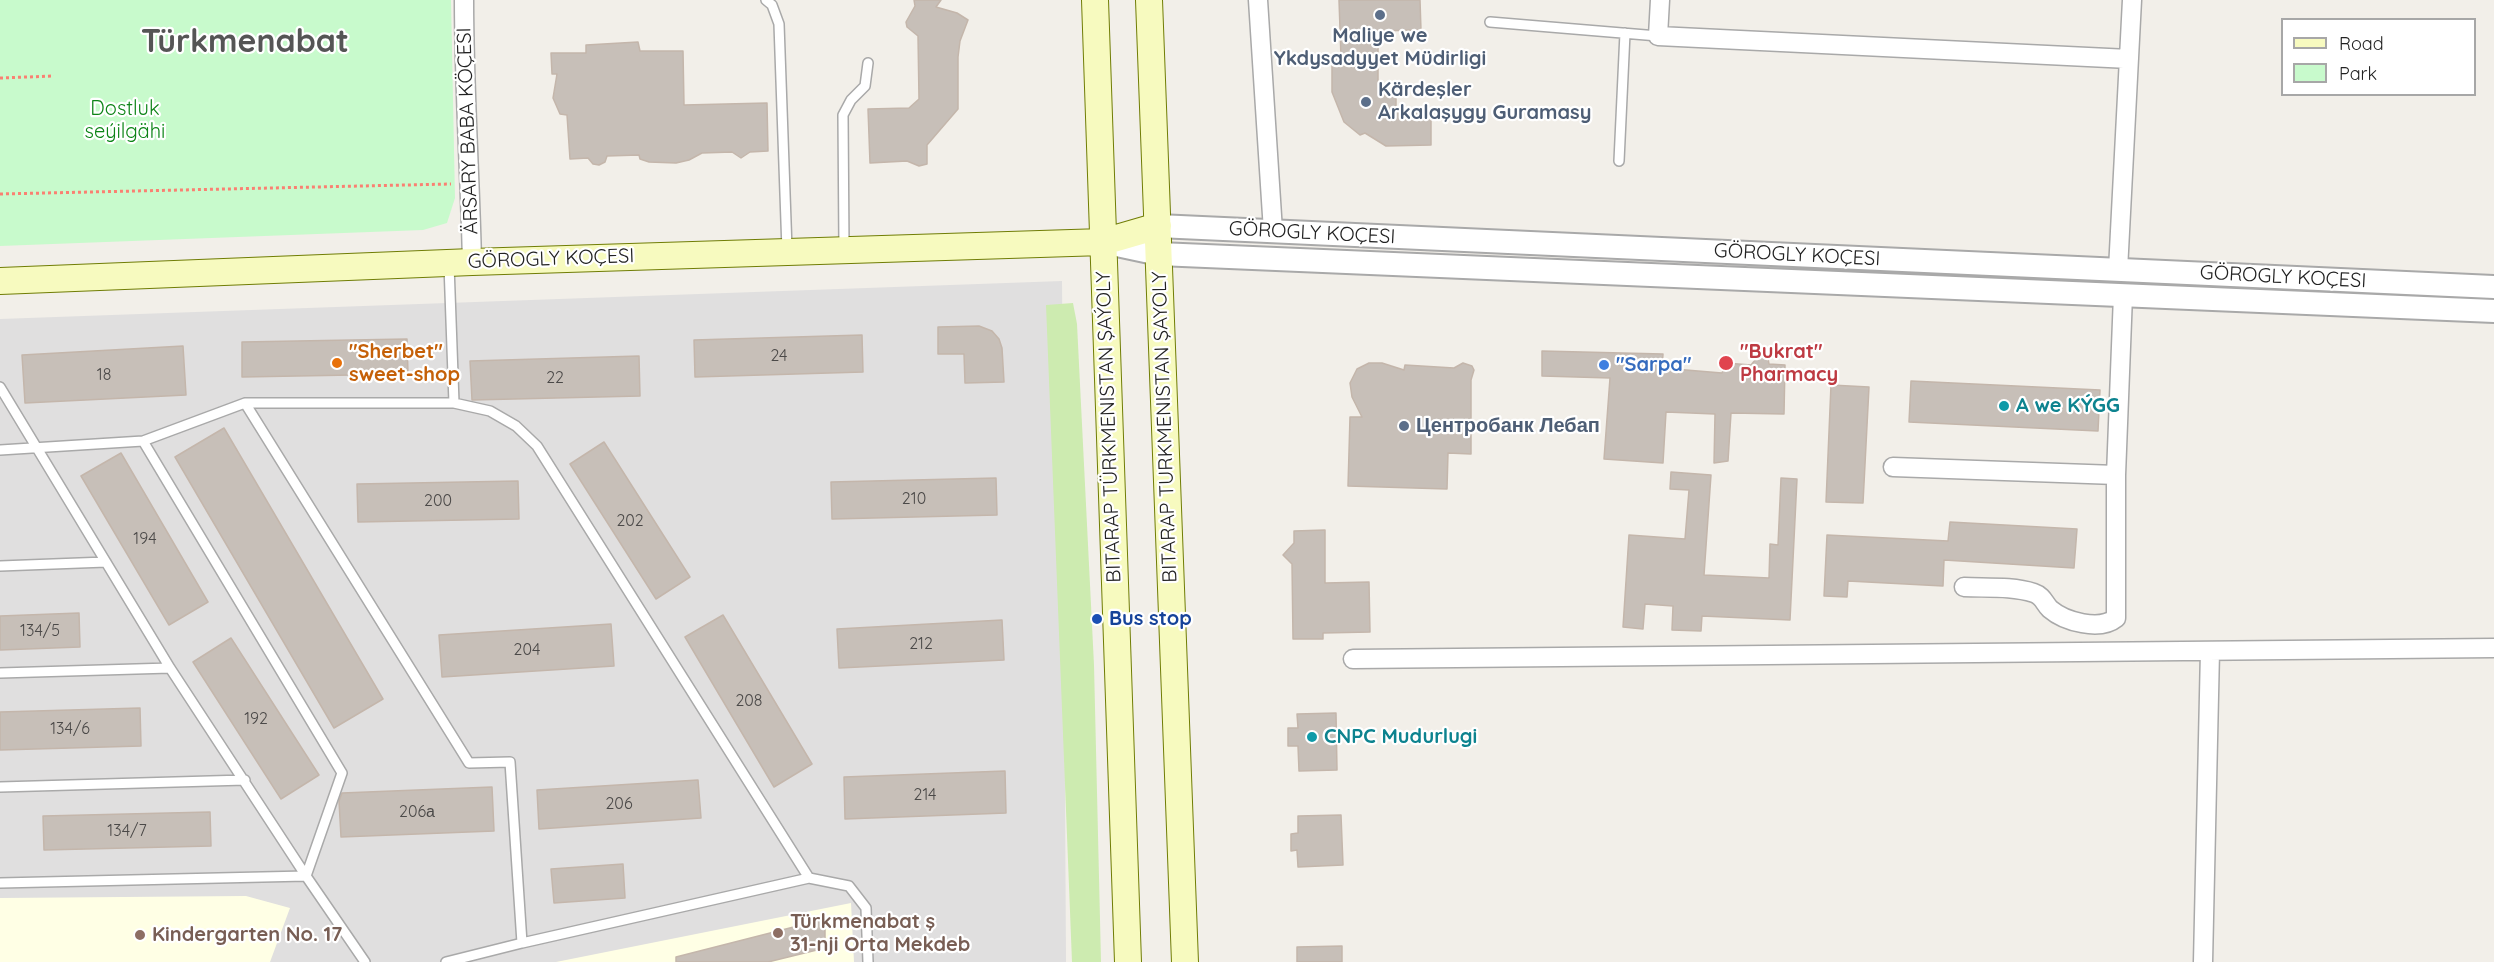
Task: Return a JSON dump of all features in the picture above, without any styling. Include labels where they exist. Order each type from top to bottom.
[{"type":"main road","name":"BITARAP TÜRKMENISTAN ŞAÝOLY","points":[[1095,0],[1128,962]]},
{"type":"main road","name":"BITARAP TURKMENISTAN ŞAYOLY","points":[[1149,0],[1185,962]]},
{"type":"main road","name":"GÖROGLY KOÇESI","points":[[0,281],[460,262],[1103,242],[1158,226]]},
{"type":"street","name":"ÄRSARY BABA KÖÇESI","points":[[460,262],[470,184],[464,71],[464,0]]},
{"type":"street","points":[[1258,0],[1273,231]]},
{"type":"street","points":[[1660,0],[1658,36],[2129,59]]},
{"type":"street","points":[[2118,270],[2132,0]]},
{"type":"street","name":"GÖROGLY KOÇESI","points":[[1158,226],[2494,287]]},
{"type":"street","name":"GÖROGLY KOÇESI","points":[[1103,242],[1159,254],[2494,311]]},
{"type":"street","points":[[1964,587],[2022,590],[2038,595],[2051,610],[2068,621],[2081,623],[2113,621],[2116,618],[2118,606],[2116,475],[2123,295]]},
{"type":"street","points":[[1893,467],[2116,475]]},
{"type":"street","points":[[1353,659],[2494,648]]},
{"type":"street","points":[[2203,962],[2210,651]]},
{"type":"lane","points":[[766,0],[772,5],[779,24],[788,252]]},
{"type":"lane","points":[[1490,22],[1658,36]]},
{"type":"lane","points":[[1619,161],[1625,33]]},
{"type":"lane","points":[[844,250],[843,115],[851,100],[865,86],[868,63]]},
{"type":"lane","points":[[454,403],[460,262]]},
{"type":"lane","points":[[0,387],[170,668],[365,962]]},
{"type":"lane","points":[[245,403],[470,763],[510,762],[522,943]]},
{"type":"lane","points":[[0,450],[143,441],[245,403],[454,403],[490,411],[516,426],[537,447],[809,878]]},
{"type":"lane","points":[[143,441],[342,773],[306,876]]},
{"type":"lane","points":[[0,566],[106,562]]},
{"type":"lane","points":[[0,673],[170,668]]},
{"type":"lane","points":[[0,787],[245,780]]},
{"type":"lane","points":[[0,883],[306,876]]},
{"type":"lane","points":[[446,962],[809,878],[849,886],[866,908],[868,962]]},
{"type":"path","points":[[0,78],[54,76]]},
{"type":"path","points":[[0,194],[470,184]]},
{"type":"shaded area","points":[[1062,281],[1066,962],[0,962],[0,319]]},
{"type":"shaded area","name":"Kindergarten No. 17","points":[[246,896],[290,908],[270,962],[0,962],[0,898]]},
{"type":"shaded area","name":"Türkmenabat ş 31-nji Orta Mekdeb","points":[[851,903],[854,962],[556,962]]},
{"type":"green space","name":"Dostluk seýilgähi","points":[[0,0],[451,0],[455,198],[447,223],[423,230],[0,246]]},
{"type":"green space","points":[[1073,303],[1077,324],[1094,665],[1101,962],[1072,962],[1046,305]]},
{"type":"building","points":[[914,0],[941,0],[936,7],[957,13],[968,20],[960,41],[958,57],[958,109],[927,145],[927,164],[919,166],[907,161],[870,163],[868,109],[909,108],[919,99],[918,36],[907,27],[906,22],[915,6]]},
{"type":"building","points":[[1339,0],[1420,0],[1421,30],[1378,31],[1378,94],[1396,94],[1396,111],[1431,111],[1431,145],[1386,146],[1365,133],[1360,135],[1344,122],[1332,92],[1332,58],[1341,58]]},
{"type":"building","points":[[638,42],[640,51],[683,51],[684,105],[767,103],[768,151],[750,152],[741,158],[732,152],[702,153],[689,160],[676,163],[649,162],[640,159],[639,155],[607,156],[605,162],[599,165],[593,164],[588,158],[570,159],[567,115],[560,114],[553,98],[557,74],[552,74],[551,53],[586,53],[586,45]]},
{"type":"building","points":[[979,326],[992,331],[999,339],[1002,348],[1004,382],[965,383],[964,354],[938,354],[938,327]]},
{"type":"building","points":[[862,335],[863,372],[695,377],[694,340]]},
{"type":"building","points":[[407,339],[408,374],[242,377],[242,342]]},
{"type":"building","points":[[183,346],[186,395],[25,403],[22,355]]},
{"type":"building","points":[[1542,351],[1663,354],[1662,368],[1722,373],[1726,363],[1751,365],[1761,353],[1768,358],[1769,364],[1785,365],[1784,414],[1731,413],[1728,461],[1714,463],[1715,414],[1666,412],[1663,463],[1604,459],[1610,378],[1542,376]]},
{"type":"building","points":[[639,356],[640,396],[472,400],[470,361]]},
{"type":"building","name":"Центробанк Лебап","points":[[1369,363],[1382,363],[1404,370],[1405,365],[1454,368],[1463,363],[1472,366],[1474,370],[1471,380],[1471,454],[1448,453],[1447,489],[1348,486],[1350,417],[1362,417],[1352,397],[1350,383],[1357,369]]},
{"type":"building","name":"A we KÝGG","points":[[1911,381],[2100,390],[2098,431],[1909,422]]},
{"type":"building","points":[[1831,385],[1869,387],[1863,503],[1826,502]]},
{"type":"building","points":[[224,428],[383,699],[334,728],[175,457]]},
{"type":"building","points":[[604,442],[690,577],[656,599],[570,464]]},
{"type":"building","points":[[121,453],[208,602],[169,625],[81,476]]},
{"type":"building","points":[[1671,472],[1711,475],[1704,575],[1769,578],[1770,544],[1778,545],[1781,478],[1797,479],[1790,620],[1702,616],[1701,631],[1672,630],[1673,606],[1645,604],[1643,629],[1623,627],[1629,535],[1685,539],[1689,490],[1670,489]]},
{"type":"building","points":[[996,478],[997,515],[832,519],[831,482]]},
{"type":"building","points":[[518,481],[519,519],[358,522],[357,484]]},
{"type":"building","points":[[1950,522],[2077,529],[2074,568],[1944,560],[1943,586],[1848,581],[1847,597],[1824,596],[1827,535],[1948,541]]},
{"type":"building","points":[[1325,530],[1325,583],[1369,582],[1370,632],[1323,633],[1323,639],[1293,639],[1292,564],[1283,555],[1294,543],[1294,531]]},
{"type":"building","points":[[79,613],[80,647],[0,650],[0,616]]},
{"type":"building","points":[[723,615],[812,764],[774,787],[685,637]]},
{"type":"building","points":[[1002,620],[1004,660],[839,668],[837,629]]},
{"type":"building","points":[[611,624],[614,666],[442,677],[439,635]]},
{"type":"building","points":[[231,638],[319,775],[281,799],[193,662]]},
{"type":"building","points":[[140,708],[141,746],[0,750],[0,712]]},
{"type":"building","name":"CNPC Mudurlugi","points":[[1336,713],[1337,770],[1299,771],[1298,746],[1288,746],[1288,728],[1298,728],[1297,714]]},
{"type":"building","points":[[1005,771],[1006,813],[845,819],[844,777]]},
{"type":"building","points":[[698,780],[701,818],[539,829],[537,790]]},
{"type":"building","points":[[492,787],[494,831],[341,837],[339,801],[342,793]]},
{"type":"building","points":[[210,812],[211,846],[44,850],[43,816]]},
{"type":"building","points":[[1341,815],[1343,865],[1298,867],[1297,850],[1291,851],[1291,834],[1298,833],[1298,816]]},
{"type":"building","points":[[623,864],[625,898],[554,903],[551,869]]},
{"type":"building","points":[[825,919],[825,948],[768,962],[676,962],[676,957]]},
{"type":"building","points":[[1342,946],[1342,962],[1297,962],[1297,947]]},
{"type":"place","name":"Maliye we Ykdysadyyet Müdirligi","points":[[1380,15]]},
{"type":"place","name":"Kärdeşler Arkalaşygy Guramasy","points":[[1366,102]]},
{"type":"place","name":"\"Sherbet\" sweet-shop","points":[[337,363]]},
{"type":"place","name":"\"Bukrat\" Pharmacy","points":[[1726,363]]},
{"type":"place","name":"\"Sarpa\"","points":[[1604,365]]},
{"type":"place","name":"A we KÝGG","points":[[2004,406]]},
{"type":"place","name":"Центробанк Лебап","points":[[1404,426]]},
{"type":"place","name":"Bus stop","points":[[1097,619]]},
{"type":"place","name":"CNPC Mudurlugi","points":[[1312,737]]},
{"type":"place","name":"Türkmenabat ş 31-nji Orta Mekdeb","points":[[778,933]]},
{"type":"place","name":"Kindergarten No. 17","points":[[140,935]]},
{"type":"district","name":"Türkmenabat","points":[[245,42]]}]
